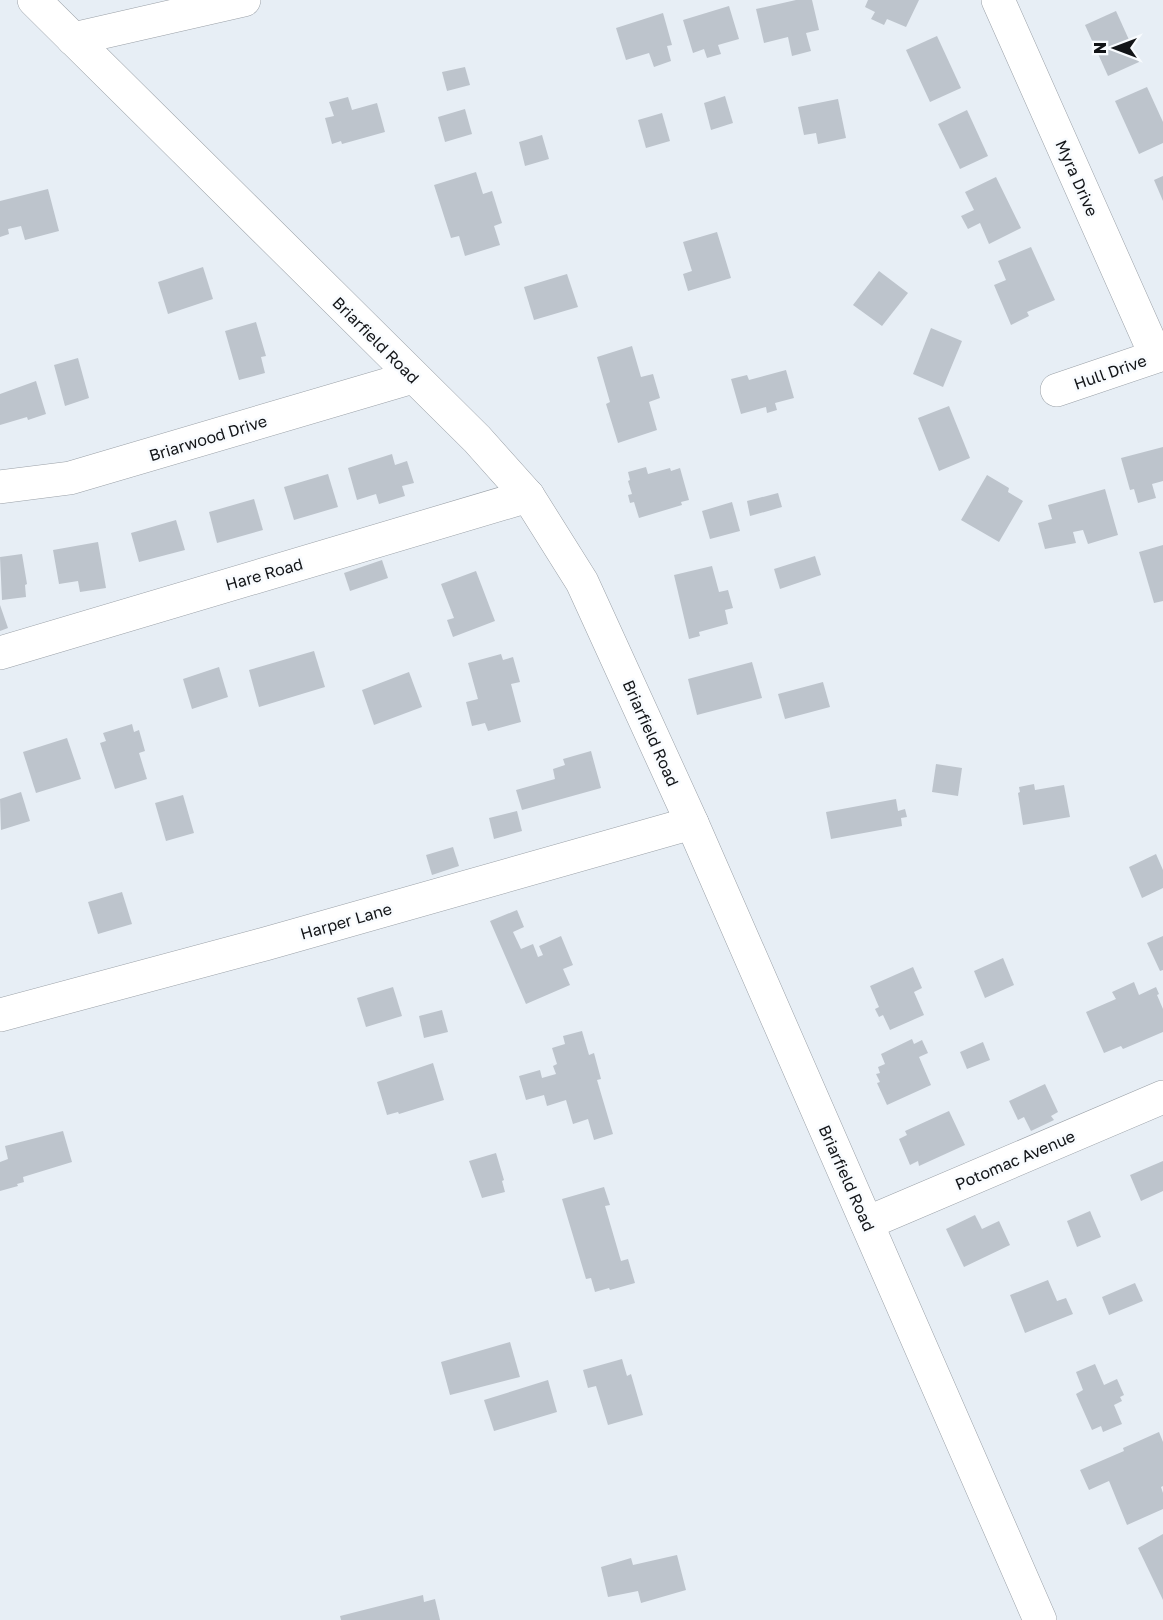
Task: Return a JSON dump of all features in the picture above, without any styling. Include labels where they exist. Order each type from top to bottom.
[{"type":"main road","name":"Briarfield Road","points":[[34,0],[477,439],[528,496],[582,582],[692,823],[1040,1620]]},
{"type":"main road","points":[[73,39],[244,0]]},
{"type":"main road","name":"Myra Drive","points":[[998,0],[1160,355]]},
{"type":"main road","name":"Hull Drive","points":[[1056,390],[1160,355]]},
{"type":"main road","name":"Briarwood Drive","points":[[0,487],[70,478],[413,377]]},
{"type":"main road","name":"Hare Road","points":[[0,653],[528,496]]},
{"type":"main road","name":"Harper Lane","points":[[0,1015],[277,941],[692,823]]},
{"type":"main road","name":"Potomac Avenue","points":[[867,1223],[1163,1097]]},
{"type":"building","points":[[796,0],[812,0],[819,30],[806,33],[811,51],[792,56],[788,37],[764,43],[756,9]]},
{"type":"building","points":[[868,0],[919,0],[906,27],[887,19],[884,25],[871,19],[875,12],[865,7]]},
{"type":"building","points":[[729,6],[739,39],[718,45],[721,54],[707,58],[704,49],[693,53],[683,20]]},
{"type":"building","points":[[1116,11],[1139,62],[1108,76],[1085,25]]},
{"type":"building","points":[[663,13],[672,45],[667,46],[671,61],[654,67],[649,53],[626,60],[616,28]]},
{"type":"building","points":[[937,36],[961,88],[930,102],[906,50]]},
{"type":"building","points":[[465,67],[470,85],[447,91],[442,72]]},
{"type":"building","points":[[1147,87],[1163,122],[1163,143],[1139,154],[1115,101]]},
{"type":"building","points":[[725,96],[733,123],[711,130],[704,103]]},
{"type":"building","points":[[348,97],[352,110],[377,103],[385,132],[342,144],[341,141],[332,144],[325,118],[334,116],[329,102]]},
{"type":"building","points":[[838,99],[846,138],[818,144],[816,133],[804,135],[798,107]]},
{"type":"building","points":[[465,109],[472,134],[445,142],[438,117]]},
{"type":"building","points":[[967,110],[988,156],[960,169],[938,124]]},
{"type":"building","points":[[662,113],[670,141],[646,148],[638,120]]},
{"type":"building","points":[[542,135],[549,159],[525,166],[519,142]]},
{"type":"building","points":[[476,172],[483,194],[492,191],[502,223],[494,226],[500,245],[465,256],[459,236],[451,238],[434,185]]},
{"type":"building","points":[[1163,176],[1163,201],[1154,180]]},
{"type":"building","points":[[996,177],[1021,228],[989,244],[980,223],[968,229],[961,216],[974,210],[965,192]]},
{"type":"building","points":[[48,189],[59,231],[25,240],[21,226],[8,229],[9,234],[0,237],[0,201]]},
{"type":"building","points":[[717,232],[731,278],[688,291],[683,274],[692,271],[683,242]]},
{"type":"building","points":[[1031,247],[1055,300],[1027,312],[1029,316],[1011,325],[994,285],[1006,280],[998,261]]},
{"type":"building","points":[[203,267],[213,299],[168,314],[158,282]]},
{"type":"building","points":[[879,271],[908,293],[882,326],[853,305]]},
{"type":"building","points":[[567,274],[578,307],[534,320],[524,287]]},
{"type":"building","points":[[256,322],[266,356],[261,357],[265,373],[239,380],[225,331]]},
{"type":"building","points":[[931,328],[962,341],[943,387],[913,374]]},
{"type":"building","points":[[632,346],[641,377],[653,374],[660,398],[649,402],[657,430],[618,443],[606,404],[610,402],[597,357]]},
{"type":"building","points":[[78,358],[89,398],[65,406],[54,365]]},
{"type":"building","points":[[786,370],[794,398],[775,403],[777,410],[767,413],[766,407],[741,414],[731,379],[747,375],[749,380]]},
{"type":"building","points":[[36,381],[46,414],[0,425],[0,394]]},
{"type":"building","points":[[949,406],[970,458],[939,471],[918,418]]},
{"type":"building","points":[[1163,447],[1163,481],[1152,484],[1156,498],[1138,503],[1134,489],[1130,490],[1121,458]]},
{"type":"building","points":[[392,454],[395,465],[407,461],[414,483],[402,486],[405,496],[379,504],[376,494],[357,500],[348,468]]},
{"type":"building","points":[[646,467],[648,474],[670,468],[671,471],[680,468],[689,500],[681,502],[682,505],[639,518],[634,502],[630,503],[628,495],[632,494],[628,472]]},
{"type":"building","points":[[328,474],[338,507],[294,520],[284,487]]},
{"type":"building","points":[[987,475],[1009,488],[1008,492],[1023,501],[999,542],[961,520]]},
{"type":"building","points":[[1105,489],[1118,535],[1088,544],[1083,530],[1073,532],[1076,543],[1045,549],[1038,523],[1052,519],[1048,505]]},
{"type":"building","points":[[778,493],[782,507],[750,516],[747,501]]},
{"type":"building","points":[[254,499],[263,530],[217,543],[209,512]]},
{"type":"building","points":[[732,502],[740,531],[710,539],[702,511]]},
{"type":"building","points":[[176,520],[185,550],[139,562],[131,533]]},
{"type":"building","points":[[98,542],[106,588],[80,592],[78,581],[59,584],[53,550]]},
{"type":"building","points":[[1163,545],[1163,601],[1154,603],[1139,552]]},
{"type":"building","points":[[22,554],[27,584],[25,585],[26,597],[2,600],[0,557]]},
{"type":"building","points":[[815,556],[821,575],[780,589],[774,569]]},
{"type":"building","points":[[382,560],[388,578],[350,591],[344,573]]},
{"type":"building","points":[[712,566],[719,592],[728,590],[733,608],[725,610],[728,624],[699,632],[700,636],[689,639],[674,575]]},
{"type":"building","points":[[476,571],[495,621],[453,637],[447,620],[454,618],[441,584]]},
{"type":"building","points":[[0,605],[8,628],[0,631]]},
{"type":"building","points":[[314,651],[325,687],[259,707],[249,670]]},
{"type":"building","points":[[501,654],[503,660],[513,657],[520,682],[511,684],[521,722],[488,731],[485,723],[472,726],[466,702],[478,699],[468,663]]},
{"type":"building","points":[[752,662],[762,698],[697,715],[688,679]]},
{"type":"building","points":[[219,667],[228,697],[192,709],[183,679]]},
{"type":"building","points":[[409,672],[422,707],[374,725],[362,690]]},
{"type":"building","points":[[823,682],[830,707],[785,719],[778,694]]},
{"type":"building","points":[[132,724],[134,732],[139,730],[145,751],[139,753],[147,779],[115,789],[100,743],[106,741],[103,733]]},
{"type":"building","points":[[67,738],[81,779],[36,793],[23,752]]},
{"type":"building","points":[[591,751],[601,788],[522,810],[516,790],[555,779],[553,769],[565,765],[563,759]]},
{"type":"building","points":[[936,764],[962,768],[958,796],[932,792]]},
{"type":"building","points":[[1034,784],[1035,790],[1064,785],[1070,817],[1023,825],[1019,787]]},
{"type":"building","points":[[21,792],[30,821],[1,830],[0,799]]},
{"type":"building","points":[[183,795],[194,833],[166,841],[155,803]]},
{"type":"building","points":[[896,799],[898,811],[905,809],[907,817],[901,818],[902,826],[831,839],[826,812]]},
{"type":"building","points":[[517,811],[522,831],[494,839],[489,818]]},
{"type":"building","points":[[453,847],[459,866],[432,875],[426,855]]},
{"type":"building","points":[[1156,854],[1163,870],[1163,888],[1142,898],[1129,867]]},
{"type":"building","points":[[122,892],[132,924],[98,934],[88,902]]},
{"type":"building","points":[[517,910],[524,927],[513,932],[521,949],[533,944],[538,957],[543,955],[539,946],[561,936],[573,965],[563,969],[570,985],[526,1004],[490,921]]},
{"type":"building","points":[[1163,936],[1163,970],[1160,971],[1147,943]]},
{"type":"building","points":[[1003,958],[1014,985],[985,998],[974,971]]},
{"type":"building","points":[[913,967],[922,988],[914,992],[924,1015],[890,1030],[883,1015],[879,1017],[875,1009],[879,1007],[870,986]]},
{"type":"building","points":[[1134,982],[1139,995],[1156,987],[1163,1009],[1163,1032],[1123,1049],[1121,1046],[1104,1053],[1086,1012],[1116,999],[1112,992]]},
{"type":"building","points":[[393,987],[402,1016],[366,1027],[357,998]]},
{"type":"building","points":[[442,1010],[448,1032],[424,1038],[419,1016]]},
{"type":"building","points":[[582,1031],[589,1055],[594,1053],[601,1079],[597,1080],[613,1134],[594,1140],[588,1119],[573,1124],[566,1100],[547,1106],[544,1095],[526,1100],[519,1076],[540,1070],[542,1078],[556,1074],[553,1066],[557,1064],[552,1048],[565,1044],[563,1036]]},
{"type":"building","points":[[912,1039],[914,1044],[922,1040],[928,1053],[919,1057],[931,1085],[887,1105],[877,1083],[880,1082],[876,1074],[880,1073],[878,1067],[885,1064],[881,1054]]},
{"type":"building","points":[[983,1042],[990,1060],[967,1069],[960,1052]]},
{"type":"building","points":[[433,1063],[444,1100],[399,1114],[398,1112],[387,1115],[377,1082]]},
{"type":"building","points":[[1045,1084],[1058,1112],[1051,1116],[1054,1120],[1031,1131],[1024,1117],[1018,1120],[1009,1101]]},
{"type":"building","points":[[949,1111],[965,1145],[919,1166],[918,1161],[910,1165],[899,1139],[907,1135],[905,1131]]},
{"type":"building","points":[[63,1131],[72,1162],[23,1177],[24,1182],[17,1184],[18,1186],[0,1191],[0,1162],[8,1159],[5,1146]]},
{"type":"building","points":[[496,1153],[505,1192],[482,1198],[469,1161]]},
{"type":"building","points":[[1163,1161],[1163,1191],[1141,1201],[1130,1175]]},
{"type":"building","points":[[604,1187],[610,1205],[605,1206],[621,1261],[628,1259],[635,1283],[595,1292],[591,1278],[586,1279],[562,1199]]},
{"type":"building","points":[[1090,1211],[1101,1237],[1077,1247],[1067,1221]]},
{"type":"building","points":[[975,1215],[982,1229],[999,1221],[1010,1245],[964,1267],[946,1229]]},
{"type":"building","points":[[1048,1280],[1057,1301],[1066,1298],[1073,1314],[1025,1333],[1010,1295]]},
{"type":"building","points":[[1135,1283],[1143,1301],[1109,1315],[1102,1297]]},
{"type":"building","points":[[510,1342],[520,1377],[450,1395],[441,1362]]},
{"type":"building","points":[[622,1359],[627,1376],[631,1374],[643,1415],[608,1425],[596,1386],[588,1388],[583,1370]]},
{"type":"building","points":[[1095,1364],[1104,1385],[1117,1379],[1124,1395],[1120,1397],[1122,1401],[1114,1405],[1122,1424],[1103,1432],[1101,1426],[1092,1430],[1076,1394],[1083,1390],[1076,1372]]},
{"type":"building","points":[[548,1380],[557,1412],[494,1431],[484,1400]]},
{"type":"building","points":[[1159,1432],[1163,1442],[1163,1486],[1161,1487],[1163,1509],[1127,1525],[1109,1481],[1089,1490],[1080,1470],[1124,1451],[1123,1448]]},
{"type":"building","points":[[1163,1534],[1163,1600],[1138,1548]]},
{"type":"building","points":[[677,1555],[686,1590],[641,1603],[638,1591],[608,1597],[601,1567],[631,1558],[633,1565]]},
{"type":"building","points":[[423,1595],[424,1602],[435,1599],[440,1620],[341,1620],[340,1616]]}]
